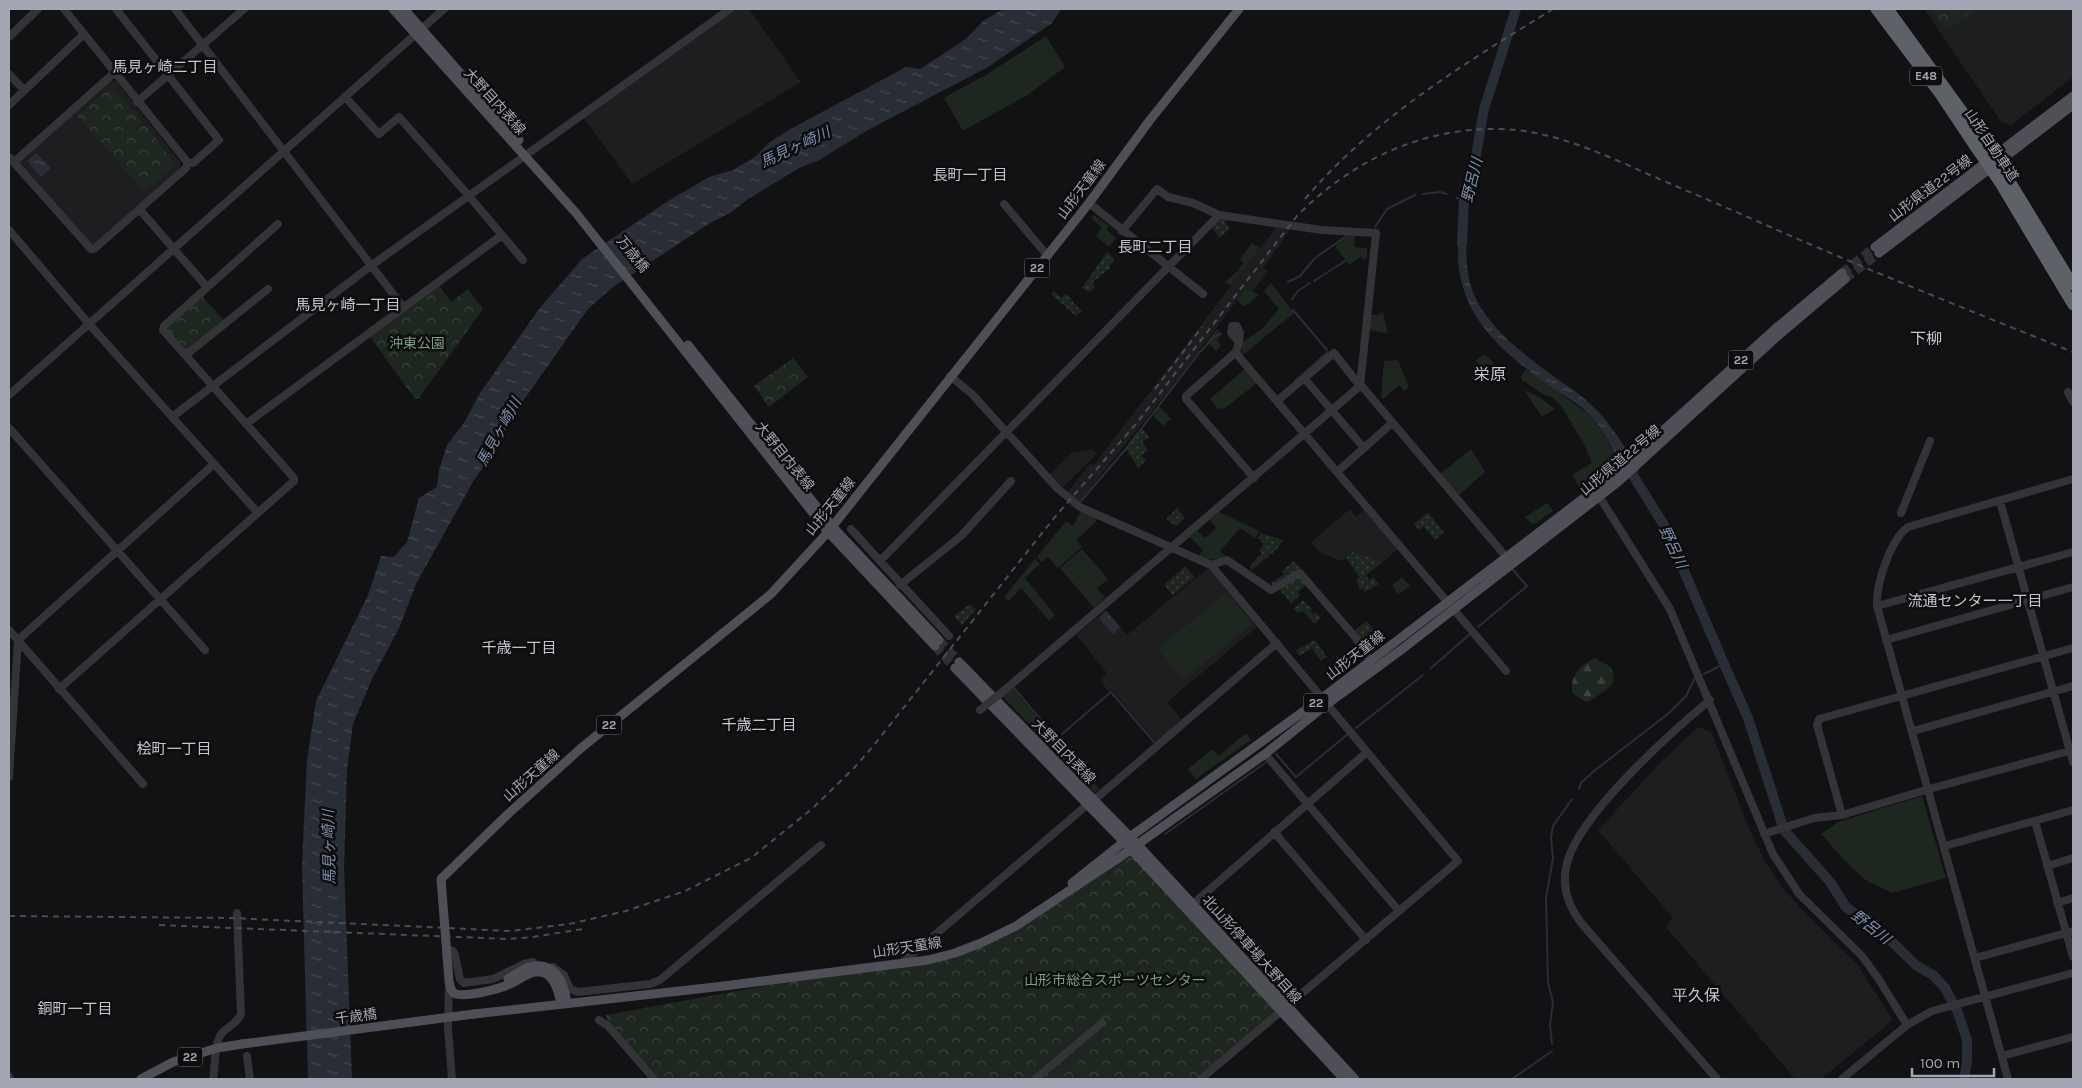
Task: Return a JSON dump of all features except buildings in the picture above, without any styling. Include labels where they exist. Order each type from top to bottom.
[{"type":"highway","name":"山形自動車道","points":[[1876,9],[1979,142]]},
{"type":"highway","name":"山形自動車道","points":[[1888,9],[1979,142],[2073,285]]},
{"type":"highway","name":"山形自動車道","points":[[2004,181],[2073,305]]},
{"type":"main road","name":"大野目内表線","points":[[393,9],[419,31]]},
{"type":"main road","name":"大野目内表線","points":[[404,9],[419,31],[577,210]]},
{"type":"main road","name":"山形天童線","points":[[449,981],[440,885],[444,874],[580,749],[771,594],[786,578],[830,529],[1089,203],[1150,120],[1239,9]]},
{"type":"main road","name":"山形県道22号線","points":[[2073,96],[1877,250],[2073,105]]},
{"type":"main road","name":"万歳橋","points":[[577,210],[664,319]]},
{"type":"main road","name":"山形県道22号線","points":[[1401,650],[1451,605],[1616,479],[1843,276]]},
{"type":"main road","name":"大野目内表線","points":[[664,319],[830,529],[937,643]]},
{"type":"main road","name":"山形天童線","points":[[474,1014],[724,986],[928,960],[955,953],[1010,930],[1134,847],[1265,754],[1370,660],[1451,605],[1507,558],[1597,493]]},
{"type":"main road","name":"山形天童線","points":[[1035,913],[1127,840],[1401,650]]},
{"type":"main road","name":"大野目内表線","points":[[957,665],[1127,840]]},
{"type":"main road","name":"北山形停車場大野目線","points":[[1127,840],[1193,904],[1344,1079]]},
{"type":"main road","name":"北山形停車場大野目線","points":[[1134,847],[1283,1009],[1355,1079]]},
{"type":"main road","points":[[449,981],[453,992],[456,994],[501,988],[531,973],[542,973],[552,977],[564,1004]]},
{"type":"main road","name":"千歳橋","points":[[217,1048],[474,1014]]},
{"type":"main road","name":"22","points":[[141,1079],[173,1062],[217,1048]]},
{"type":"street","points":[[9,37],[38,9]]},
{"type":"street","points":[[64,9],[188,163]]},
{"type":"street","points":[[116,9],[219,140],[193,163],[188,163]]},
{"type":"street","points":[[175,9],[403,307]]},
{"type":"street","points":[[9,395],[444,9]]},
{"type":"street","points":[[172,417],[372,265],[730,9]]},
{"type":"street","points":[[138,102],[240,10]]},
{"type":"street","points":[[9,105],[84,34]]},
{"type":"street","points":[[114,73],[11,160],[91,249],[94,249],[140,210],[186,168],[188,163]]},
{"type":"street","points":[[9,74],[24,90]]},
{"type":"street","points":[[344,96],[378,134],[399,117],[523,260]]},
{"type":"street","points":[[980,710],[1254,478],[1360,385],[1376,233],[1322,230],[1219,214],[1193,203],[1168,198],[1157,189],[1122,230]]},
{"type":"street","points":[[1089,203],[1204,294]]},
{"type":"street","points":[[1004,204],[1047,255]]},
{"type":"street","points":[[140,210],[207,287]]},
{"type":"street","points":[[880,561],[1219,214]]},
{"type":"street","points":[[59,689],[294,481],[294,478],[163,330],[164,326],[278,224]]},
{"type":"street","points":[[9,230],[89,324],[258,513]]},
{"type":"street","points":[[246,424],[502,235]]},
{"type":"street","points":[[186,355],[268,289]]},
{"type":"street","points":[[1239,342],[1236,352],[1186,396],[1186,399],[1254,478]]},
{"type":"street","points":[[1236,352],[1506,671]]},
{"type":"street","points":[[1277,401],[1334,353],[1507,558]]},
{"type":"street","points":[[950,376],[972,394],[1057,488],[1080,507],[1211,565],[1458,861],[1201,1079]]},
{"type":"street","points":[[1304,378],[1364,448]]},
{"type":"street","points":[[2068,392],[2073,402]]},
{"type":"street","points":[[1337,472],[1392,423]]},
{"type":"street","points":[[9,428],[205,650]]},
{"type":"street","points":[[1901,513],[1930,441]]},
{"type":"street","points":[[9,777],[18,640],[214,464]]},
{"type":"street","points":[[2008,1079],[1877,606],[1879,584],[1896,538],[1913,524],[2073,479]]},
{"type":"street","points":[[900,585],[961,536],[1011,481]]},
{"type":"street","points":[[1597,493],[1670,609],[1710,700],[1773,854],[1794,888],[1862,956],[1907,1025]]},
{"type":"street","points":[[2000,501],[2053,692],[2072,750],[2073,762]]},
{"type":"street","points":[[851,529],[900,585],[949,636]]},
{"type":"street","points":[[1877,606],[2073,552]]},
{"type":"street","points":[[1211,565],[1227,560],[1271,590],[1295,574],[1300,573],[1355,637],[1370,660]]},
{"type":"street","points":[[1886,640],[2073,587]]},
{"type":"street","points":[[9,630],[143,784]]},
{"type":"street","points":[[902,963],[1276,643]]},
{"type":"street","points":[[1842,815],[1817,725],[1820,719],[2073,648]]},
{"type":"street","points":[[1913,731],[2073,686]]},
{"type":"street","points":[[1710,700],[1683,722],[1603,804],[1592,818],[1571,850],[1566,864],[1565,889],[1568,901],[1582,924],[1717,1079]]},
{"type":"street","points":[[1764,834],[1814,818],[1842,815],[2072,750]]},
{"type":"street","points":[[1193,904],[1367,752]]},
{"type":"street","points":[[1265,754],[1400,911]]},
{"type":"street","points":[[1945,846],[2073,810]]},
{"type":"street","points":[[2035,821],[2057,902],[2070,932],[2073,958]]},
{"type":"street","points":[[1274,832],[1366,940]]},
{"type":"street","points":[[447,950],[453,951],[455,954],[460,979],[464,983],[493,979],[524,964],[543,962],[560,971],[573,991],[655,982],[821,845]]},
{"type":"street","points":[[2047,866],[2073,858]]},
{"type":"street","points":[[2057,902],[2073,898]]},
{"type":"street","points":[[213,1079],[217,1048],[223,1032],[234,1025],[242,1014],[237,913]]},
{"type":"street","points":[[1975,958],[2070,932]]},
{"type":"street","points":[[1842,1079],[1907,1025],[1935,1010],[2073,973]]},
{"type":"street","points":[[449,981],[448,1028],[452,1079]]},
{"type":"street","points":[[599,1020],[608,1026],[654,1079]]},
{"type":"street","points":[[1035,1079],[1102,1023]]},
{"type":"street","points":[[2002,1056],[2073,1038]]},
{"type":"street","points":[[248,1056],[250,1079]]},
{"type":"street","points":[[206,1079],[215,1069]]},
{"type":"shaded area","points":[[736,9],[749,9],[801,82],[632,184],[584,118]]},
{"type":"shaded area","points":[[1924,9],[2073,9],[2073,77],[2011,125],[2002,123]]},
{"type":"shaded area","points":[[109,81],[116,81],[181,163],[180,168],[94,245],[89,245],[20,166],[20,161]]},
{"type":"shaded area","points":[[1277,226],[1291,229],[1264,267],[1268,272],[1253,291],[1246,288],[1178,379],[1079,502],[1067,493],[1090,463],[1094,465]]},
{"type":"shaded area","points":[[1092,449],[1097,454],[1062,488],[1049,475],[1073,452]]},
{"type":"shaded area","points":[[1350,509],[1356,517],[1364,510],[1398,549],[1383,562],[1353,552],[1341,561],[1319,552],[1311,542]]},
{"type":"shaded area","points":[[1208,568],[1257,627],[1167,702],[1182,720],[1156,742],[1112,690],[1109,692],[1100,680],[1107,673],[1076,635],[1106,610],[1127,635]]},
{"type":"shaded area","points":[[1698,727],[1711,732],[1751,833],[1765,861],[1783,888],[1803,911],[1857,964],[1893,1020],[1821,1079],[1795,1079],[1665,926],[1673,918],[1598,830],[1660,763]]},
{"type":"green space","points":[[1931,9],[1976,9],[1946,31]]},
{"type":"green space","points":[[1046,36],[1065,67],[1029,94],[963,131],[944,98],[989,73]]},
{"type":"green space","points":[[107,89],[117,91],[176,164],[145,192],[77,116]]},
{"type":"green space","points":[[1094,215],[1109,226],[1106,229],[1116,238],[1109,247],[1096,236],[1102,228],[1091,218]]},
{"type":"green space","points":[[1224,217],[1229,229],[1220,238],[1210,226],[1217,219]]},
{"type":"green space","points":[[1350,235],[1355,235],[1354,247],[1367,248],[1367,258],[1364,260],[1361,256],[1349,265],[1335,246]]},
{"type":"green space","points":[[1252,243],[1260,248],[1231,286],[1225,282],[1240,269],[1244,263],[1240,259]]},
{"type":"green space","points":[[1107,252],[1115,259],[1110,268],[1092,283],[1095,287],[1090,292],[1082,288]]},
{"type":"green space","points":[[1271,283],[1294,313],[1243,355],[1241,343],[1262,329],[1279,309],[1264,291]]},
{"type":"green space","name":"沖東公園","points":[[439,286],[451,302],[468,289],[483,309],[419,398],[415,399],[370,337]]},
{"type":"green space","points":[[1246,288],[1259,295],[1244,307],[1237,300]]},
{"type":"green space","points":[[1054,291],[1062,298],[1066,294],[1072,299],[1069,303],[1072,301],[1082,311],[1076,316],[1052,295]]},
{"type":"green space","points":[[202,296],[224,321],[186,351],[166,328]]},
{"type":"green space","points":[[1383,312],[1388,333],[1368,330],[1370,315],[1377,315]]},
{"type":"green space","points":[[1217,329],[1222,334],[1217,339],[1221,346],[1216,351],[1207,341]]},
{"type":"green space","points":[[1485,354],[1497,367],[1486,375],[1476,360]]},
{"type":"green space","points":[[793,358],[808,377],[769,407],[754,386]]},
{"type":"green space","points":[[1398,360],[1409,387],[1404,391],[1399,385],[1383,399],[1381,396],[1384,361]]},
{"type":"green space","points":[[1245,369],[1257,383],[1225,408],[1218,409],[1210,399]]},
{"type":"green space","points":[[1526,369],[1591,416],[1602,430],[1617,459],[1580,488],[1572,475],[1592,463],[1583,442],[1561,406],[1552,397],[1544,395],[1522,380],[1521,376]]},
{"type":"green space","points":[[1524,390],[1541,398],[1555,409],[1542,417]]},
{"type":"green space","points":[[1159,406],[1171,419],[1163,426],[1153,415]]},
{"type":"green space","points":[[1142,428],[1149,437],[1142,442],[1148,451],[1141,455],[1146,461],[1138,468],[1126,449]]},
{"type":"green space","points":[[1471,449],[1485,472],[1458,496],[1440,474]]},
{"type":"green space","points":[[1547,503],[1553,511],[1533,525],[1525,517]]},
{"type":"green space","points":[[1177,508],[1185,518],[1176,526],[1166,519]]},
{"type":"green space","points":[[1081,511],[1097,518],[1095,523],[1076,540],[1082,547],[1058,568],[1048,557],[1042,562],[1037,557],[1066,521],[1073,526]]},
{"type":"green space","points":[[1219,512],[1260,531],[1255,538],[1240,528],[1220,551],[1226,557],[1207,560],[1199,555],[1203,550],[1190,537],[1197,531],[1205,538],[1216,528],[1210,520]]},
{"type":"green space","points":[[1428,512],[1444,532],[1435,540],[1423,526],[1419,530],[1414,524]]},
{"type":"green space","points":[[1261,533],[1283,540],[1277,549],[1252,570],[1249,567],[1262,553],[1259,550],[1264,544],[1258,538]]},
{"type":"green space","points":[[1082,549],[1108,579],[1097,588],[1105,598],[1094,608],[1060,568]]},
{"type":"green space","points":[[1353,552],[1383,562],[1366,575],[1369,580],[1373,577],[1379,584],[1364,592],[1363,588],[1360,590],[1356,580],[1360,578],[1346,558]]},
{"type":"green space","points":[[1035,559],[1040,564],[1025,578],[1055,615],[1049,621],[1021,588],[1009,601],[1004,597]]},
{"type":"green space","points":[[1294,561],[1300,568],[1276,586],[1273,585],[1271,583],[1284,574],[1282,571]]},
{"type":"green space","points":[[1185,566],[1195,577],[1173,595],[1164,585]]},
{"type":"green space","points":[[1402,577],[1410,586],[1398,595],[1392,585]]},
{"type":"green space","points":[[1295,578],[1301,579],[1306,585],[1298,592],[1300,595],[1291,603],[1280,590]]},
{"type":"green space","points":[[1227,592],[1253,624],[1183,680],[1158,649]]},
{"type":"green space","points":[[1303,600],[1312,609],[1310,611],[1314,615],[1316,613],[1321,618],[1315,624],[1303,611],[1298,613],[1293,609]]},
{"type":"green space","points":[[970,604],[976,609],[962,625],[954,616]]},
{"type":"green space","points":[[1367,621],[1378,635],[1370,640],[1372,645],[1366,649],[1353,632]]},
{"type":"green space","points":[[1315,640],[1327,657],[1321,661],[1312,648],[1299,656],[1296,650]]},
{"type":"green space","points":[[1595,658],[1611,667],[1613,680],[1608,689],[1586,702],[1573,694],[1572,682],[1577,672]]},
{"type":"green space","points":[[1012,688],[1099,789],[1095,793],[1002,696]]},
{"type":"green space","points":[[1246,733],[1251,740],[1196,779],[1188,769],[1212,749],[1219,756]]},
{"type":"green space","points":[[1922,796],[1946,878],[1892,893],[1867,881],[1849,865],[1821,834],[1838,822]]},
{"type":"green space","name":"山形市総合スポーツセンター","points":[[1131,850],[1280,1012],[1201,1079],[654,1079],[608,1026],[606,1015],[861,968],[928,960],[981,943]]},
{"type":"water","name":"馬見ヶ崎川","points":[[1003,9],[1061,9],[1052,23],[988,67],[868,130],[819,160],[801,167],[748,199],[730,213],[710,223],[613,287],[588,309],[523,401],[474,480],[416,584],[400,626],[372,679],[353,724],[347,769],[344,868],[352,1079],[308,1079],[302,865],[307,760],[316,701],[368,595],[381,556],[394,557],[407,542],[419,498],[437,487],[439,470],[447,445],[464,423],[480,393],[539,309],[582,259],[668,201],[709,177],[733,170],[755,157],[770,142],[787,131],[906,67],[920,69],[966,39],[983,21]]},
{"type":"water","points":[[36,153],[51,168],[41,177],[27,161]]},
{"type":"water","points":[[1460,231],[1466,233],[1466,258],[1470,283],[1475,297],[1492,324],[1516,347],[1595,408],[1616,434],[1639,471],[1628,478],[1607,438],[1591,416],[1518,362],[1504,350],[1480,322],[1463,289],[1458,255]]},
{"type":"water","points":[[1106,611],[1120,627],[1113,634],[1099,618]]},
{"type":"waterway","name":"野呂川","points":[[1462,244],[1464,199],[1476,175],[1476,155],[1484,109],[1516,9]]},
{"type":"waterway","points":[[1423,194],[1440,192],[1447,194]]},
{"type":"waterway","points":[[1375,227],[1387,209],[1415,195]]},
{"type":"waterway","name":"野呂川","points":[[1457,198],[1464,199]]},
{"type":"waterway","points":[[1288,282],[1300,276],[1315,258],[1348,235]]},
{"type":"waterway","points":[[1314,281],[1345,261]]},
{"type":"waterway","points":[[1292,299],[1298,291],[1310,283]]},
{"type":"waterway","points":[[1293,310],[1327,350]]},
{"type":"waterway","points":[[1081,501],[1125,450],[1200,352],[1215,336],[1221,334]]},
{"type":"waterway","points":[[1294,382],[1328,352]]},
{"type":"waterway","name":"野呂川","points":[[1626,464],[1665,527],[1748,718],[1784,830],[1830,882],[1846,907],[1888,938],[1917,966],[1933,975],[1945,988],[1958,1013],[1967,1040],[1967,1061],[1964,1079]]},
{"type":"waterway","points":[[1478,627],[1527,586],[1513,570]]},
{"type":"waterway","points":[[1431,668],[1469,635]]},
{"type":"waterway","points":[[1704,674],[1724,664]]},
{"type":"waterway","points":[[1356,728],[1423,675]]},
{"type":"waterway","points":[[1579,789],[1581,783],[1594,771],[1669,713],[1686,696],[1695,678]]},
{"type":"waterway","points":[[1013,687],[1092,779]]},
{"type":"waterway","points":[[1062,734],[1111,692],[1154,742]]},
{"type":"waterway","points":[[1276,754],[1296,777],[1348,734]]},
{"type":"waterway","points":[[1165,834],[1265,763]]},
{"type":"waterway","points":[[1552,1044],[1550,1025],[1553,1002],[1548,983],[1546,898],[1553,858],[1551,837],[1553,826],[1572,799]]},
{"type":"waterway","points":[[1512,1079],[1552,1051]]},
{"type":"tunnel","points":[[1842,273],[1875,247]]},
{"type":"tunnel","points":[[1845,279],[1879,253]]},
{"type":"tunnel","points":[[939,640],[959,662]]},
{"type":"tunnel","points":[[935,646],[955,668]]},
{"type":"railway","points":[[1305,199],[1360,143],[1390,118],[1486,50],[1553,9]]},
{"type":"railway","points":[[9,916],[232,918],[511,931],[569,924],[626,911],[685,891],[751,858],[813,808],[854,768],[874,745],[1054,518],[1136,424],[1297,216],[1340,179],[1363,164],[1414,142],[1468,130],[1497,129],[1537,133],[1576,144],[1876,272],[2073,352]]},
{"type":"railway","points":[[1155,389],[1202,327]]},
{"type":"railway","points":[[159,925],[508,939],[583,929]]},
{"type":"district","name":"馬見ヶ崎二丁目","points":[[165,67]]},
{"type":"district","name":"長町一丁目","points":[[970,175]]},
{"type":"district","name":"長町二丁目","points":[[1155,247]]},
{"type":"district","name":"馬見ヶ崎一丁目","points":[[348,305]]},
{"type":"district","name":"下柳","points":[[1926,338]]},
{"type":"district","name":"栄原","points":[[1490,374]]},
{"type":"district","name":"流通センター一丁目","points":[[1975,601]]},
{"type":"district","name":"千歳一丁目","points":[[519,648]]},
{"type":"district","name":"千歳二丁目","points":[[759,725]]},
{"type":"district","name":"桧町一丁目","points":[[174,749]]},
{"type":"district","name":"平久保","points":[[1696,995]]},
{"type":"district","name":"銅町一丁目","points":[[75,1009]]}]
